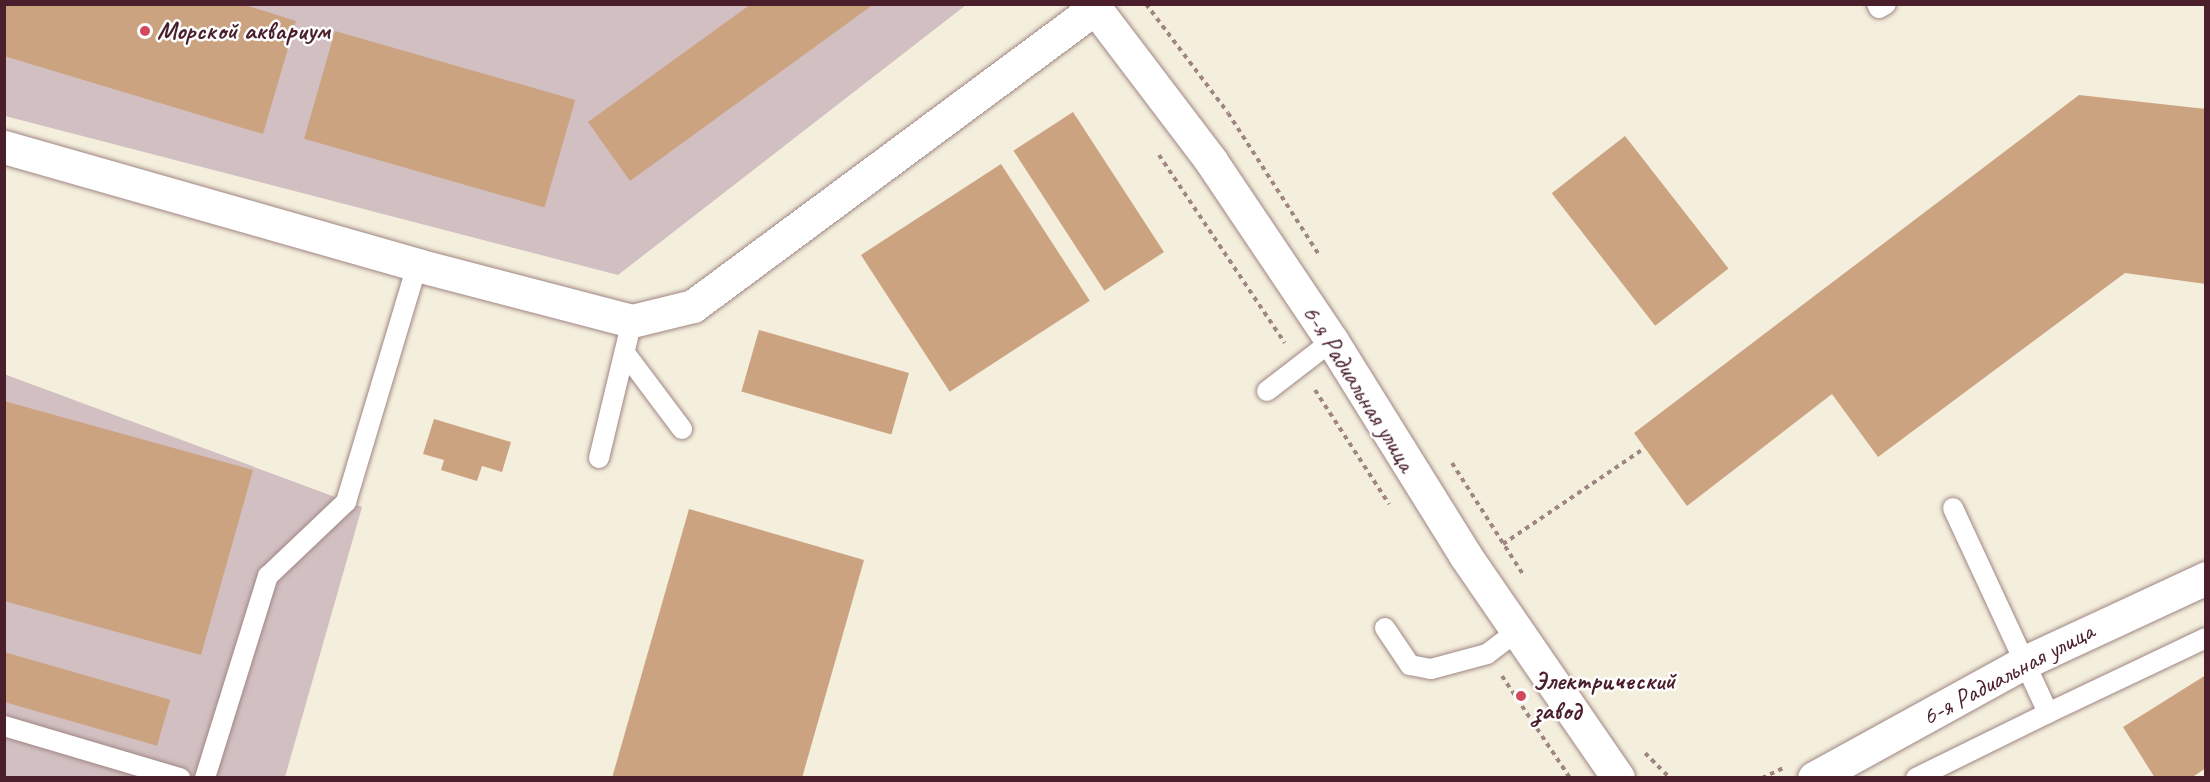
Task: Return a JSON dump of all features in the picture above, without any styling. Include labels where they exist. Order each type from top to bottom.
[{"type":"street","points":[[4,147],[417,265],[633,321],[693,306],[1093,6]]},
{"type":"street","name":"6-я Радиальная улица","points":[[1093,6],[1211,161],[1332,341],[1516,632],[1618,777]]},
{"type":"street","name":"6-я Радиальная улица","points":[[1814,777],[2025,662],[2205,578]]},
{"type":"lane","points":[[1877,4],[1879,8],[1886,4]]},
{"type":"lane","points":[[205,777],[268,576],[346,502],[417,265]]},
{"type":"lane","points":[[599,459],[633,321]]},
{"type":"lane","points":[[1267,391],[1332,341]]},
{"type":"lane","points":[[625,353],[682,429]]},
{"type":"lane","points":[[1953,508],[2048,713]]},
{"type":"lane","points":[[1385,628],[1410,665],[1431,669],[1487,654],[1516,632]]},
{"type":"lane","points":[[1916,777],[2205,638]]},
{"type":"lane","points":[[4,726],[180,777]]},
{"type":"path","points":[[1503,544],[1645,448]]},
{"type":"shaded area","points":[[4,5],[966,5],[618,275],[5,116]]},
{"type":"shaded area","points":[[4,374],[362,507],[285,777],[5,777]]},
{"type":"building","points":[[4,4],[242,4],[296,21],[263,134],[4,56]]},
{"type":"building","points":[[751,4],[874,4],[630,181],[588,122]]},
{"type":"building","points":[[335,31],[575,100],[544,208],[304,139]]},
{"type":"building","points":[[2079,95],[2206,109],[2206,284],[2125,273],[1878,457],[1832,394],[1687,506],[1634,433]]},
{"type":"building","points":[[1073,112],[1164,252],[1104,291],[1013,151]]},
{"type":"building","points":[[1625,136],[1728,268],[1655,326],[1552,193]]},
{"type":"building","points":[[1001,164],[1090,301],[950,392],[861,255]]},
{"type":"building","points":[[759,330],[909,373],[891,435],[741,392]]},
{"type":"building","points":[[4,401],[253,470],[201,655],[4,601]]},
{"type":"building","points":[[434,419],[511,442],[502,472],[482,466],[477,481],[441,470],[444,460],[423,454]]},
{"type":"building","points":[[689,509],[864,560],[802,778],[612,778]]},
{"type":"building","points":[[4,652],[170,700],[157,746],[4,702]]},
{"type":"building","points":[[2206,675],[2206,768],[2191,778],[2155,778],[2123,727]]},
{"type":"place","name":"Морской аквариум","points":[[145,31]]},
{"type":"place","name":"Электрический завод","points":[[1521,696]]}]
